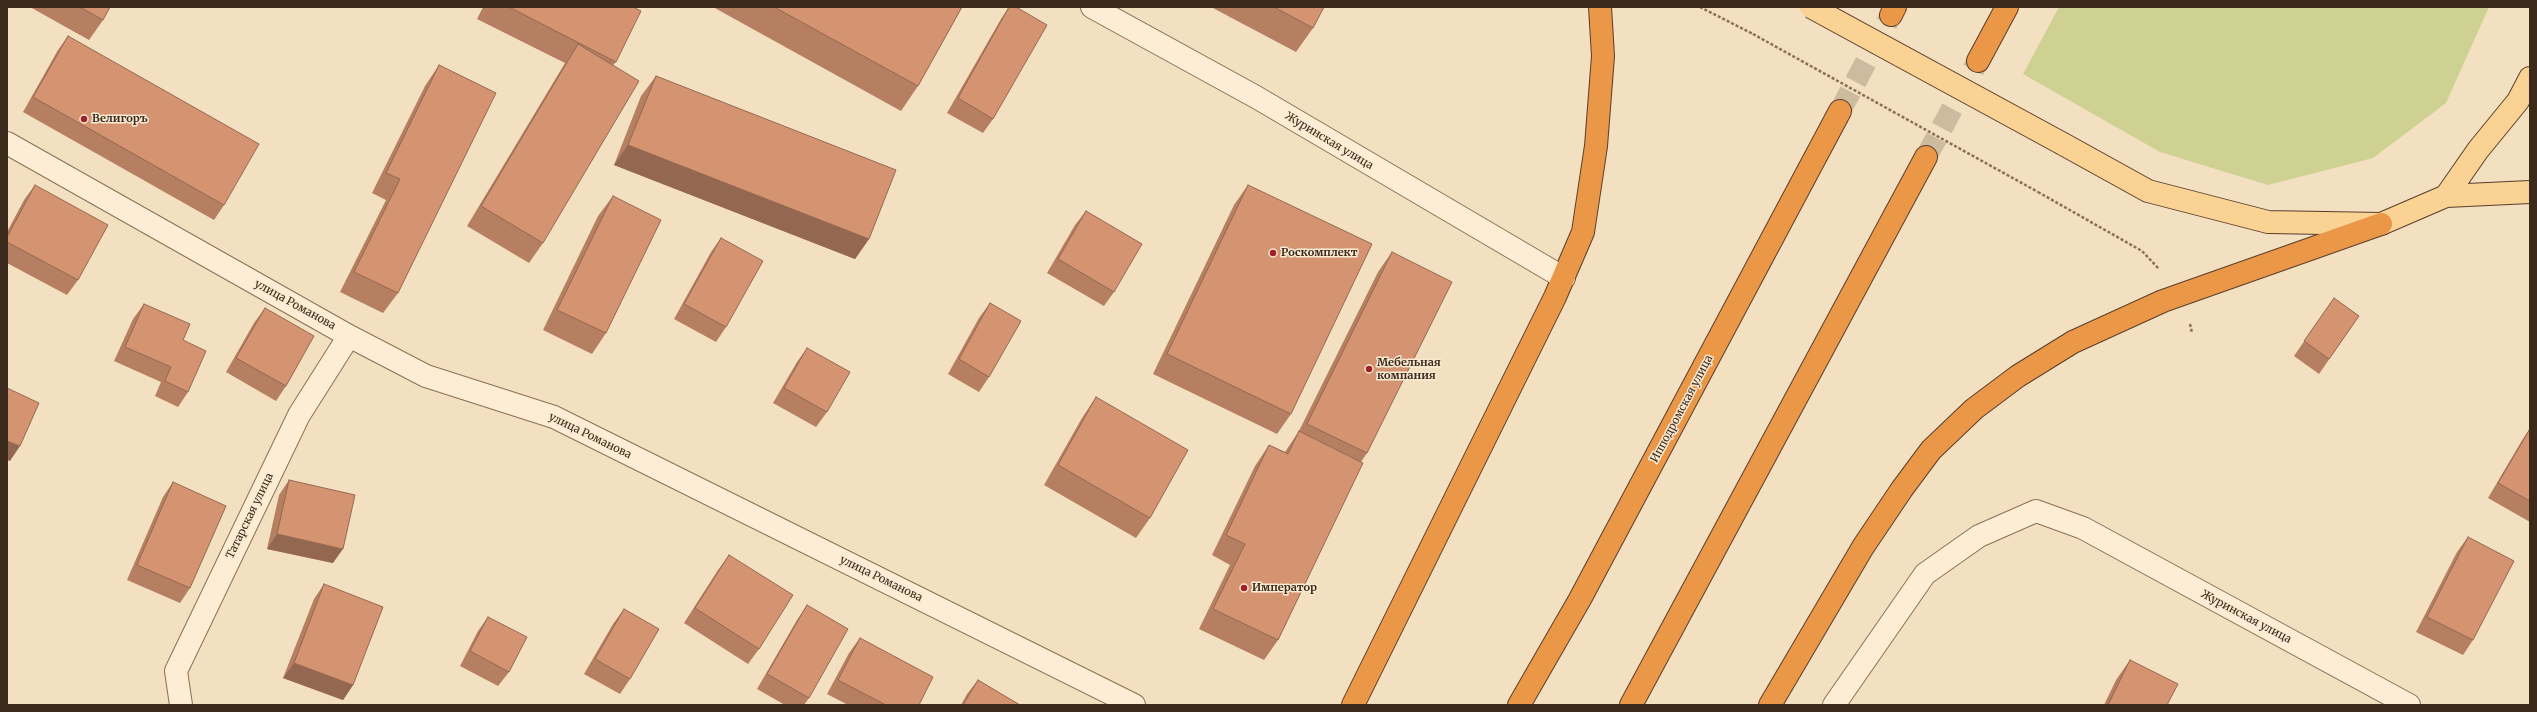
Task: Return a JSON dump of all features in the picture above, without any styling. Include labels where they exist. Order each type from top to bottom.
[{"type":"highway","points":[[1353,705],[1564,278],[1583,232],[1596,146],[1602,56],[1600,7]]},
{"type":"highway","points":[[1978,61],[2007,7]]},
{"type":"highway","name":"Ипподромская улица","points":[[1519,705],[1584,592],[1840,111]]},
{"type":"highway","points":[[1631,705],[1926,157]]},
{"type":"highway","points":[[1770,705],[1863,547],[1931,450],[1974,409],[2018,376],[2074,342],[2163,301],[2381,224]]},
{"type":"main road","points":[[1811,7],[2148,191],[2268,222],[2381,224],[2446,196],[2530,192]]},
{"type":"main road","points":[[2446,196],[2478,150],[2518,101],[2530,78]]},
{"type":"street","name":"Журинская улица","points":[[1092,7],[1256,97],[1564,278]]},
{"type":"street","name":"улица Романова","points":[[7,143],[349,336],[426,376],[554,417],[1134,705]]},
{"type":"street","name":"Татарская улица","points":[[181,705],[176,671],[299,415],[349,336]]},
{"type":"street","name":"Журинская улица","points":[[1834,705],[1926,574],[1979,536],[2036,511],[2083,528],[2409,705]]},
{"type":"path","points":[[1700,7],[1753,34],[2038,192],[2142,252],[2183,294],[2192,333]]},
{"type":"green space","points":[[2059,7],[2489,7],[2446,103],[2373,158],[2268,185],[2160,152],[2023,74]]},
{"type":"building","points":[[80,7],[110,7],[103,20]]},
{"type":"building","points":[[509,7],[633,7],[641,11],[616,62]]},
{"type":"building","points":[[774,7],[962,7],[918,86]]},
{"type":"building","points":[[1009,7],[1016,7],[1047,25],[993,119],[958,98]]},
{"type":"building","points":[[1274,7],[1324,7],[1313,28]]},
{"type":"building","points":[[68,36],[259,144],[224,205],[33,97]]},
{"type":"building","points":[[578,44],[639,81],[543,243],[481,206]]},
{"type":"building","points":[[439,65],[496,93],[398,293],[354,272],[400,179],[386,173]]},
{"type":"building","points":[[656,76],[896,170],[869,239],[628,145]]},
{"type":"building","points":[[35,185],[108,225],[78,280],[7,242],[7,237]]},
{"type":"building","points":[[1248,185],[1372,244],[1291,414],[1167,354]]},
{"type":"building","points":[[613,196],[661,220],[606,333],[557,310]]},
{"type":"building","points":[[1086,211],[1142,244],[1114,292],[1058,259]]},
{"type":"building","points":[[721,238],[763,261],[726,327],[684,304]]},
{"type":"building","points":[[1392,252],[1452,282],[1367,453],[1307,424]]},
{"type":"building","points":[[2334,298],[2359,316],[2329,359],[2304,341]]},
{"type":"building","points":[[990,303],[1021,321],[989,377],[959,359]]},
{"type":"building","points":[[144,304],[190,324],[183,340],[206,351],[188,392],[165,381],[171,367],[125,347]]},
{"type":"building","points":[[265,308],[314,336],[286,386],[236,358]]},
{"type":"building","points":[[807,348],[850,372],[827,412],[784,388]]},
{"type":"building","points":[[7,388],[39,403],[20,446],[7,441]]},
{"type":"building","points":[[1096,397],[1188,450],[1150,518],[1058,465]]},
{"type":"building","points":[[2530,429],[2530,501],[2498,483]]},
{"type":"building","points":[[1299,431],[1363,463],[1278,640],[1213,609],[1245,544],[1226,535],[1269,445],[1288,454]]},
{"type":"building","points":[[289,480],[355,495],[343,549],[277,534]]},
{"type":"building","points":[[173,482],[226,506],[190,588],[137,565]]},
{"type":"building","points":[[2468,537],[2514,561],[2473,640],[2427,617]]},
{"type":"building","points":[[729,555],[793,595],[759,649],[695,608]]},
{"type":"building","points":[[324,584],[383,607],[353,685],[294,663]]},
{"type":"building","points":[[807,605],[848,629],[809,698],[767,674]]},
{"type":"building","points":[[624,609],[659,629],[630,679],[595,659]]},
{"type":"building","points":[[488,617],[527,637],[509,672],[470,651]]},
{"type":"building","points":[[860,638],[933,677],[919,705],[886,705],[838,680]]},
{"type":"building","points":[[2130,660],[2178,684],[2167,705],[2108,705]]},
{"type":"building","points":[[978,680],[1020,705],[963,705]]},
{"type":"tunnel","points":[[1840,111],[1891,15]]},
{"type":"tunnel","points":[[1926,157],[1978,61]]},
{"type":"place","name":"Велигоръ","points":[[84,119]]},
{"type":"place","name":"Роскомплект","points":[[1273,253]]},
{"type":"place","name":"Мебельная компания","points":[[1369,369]]},
{"type":"place","name":"Император","points":[[1244,588]]}]
